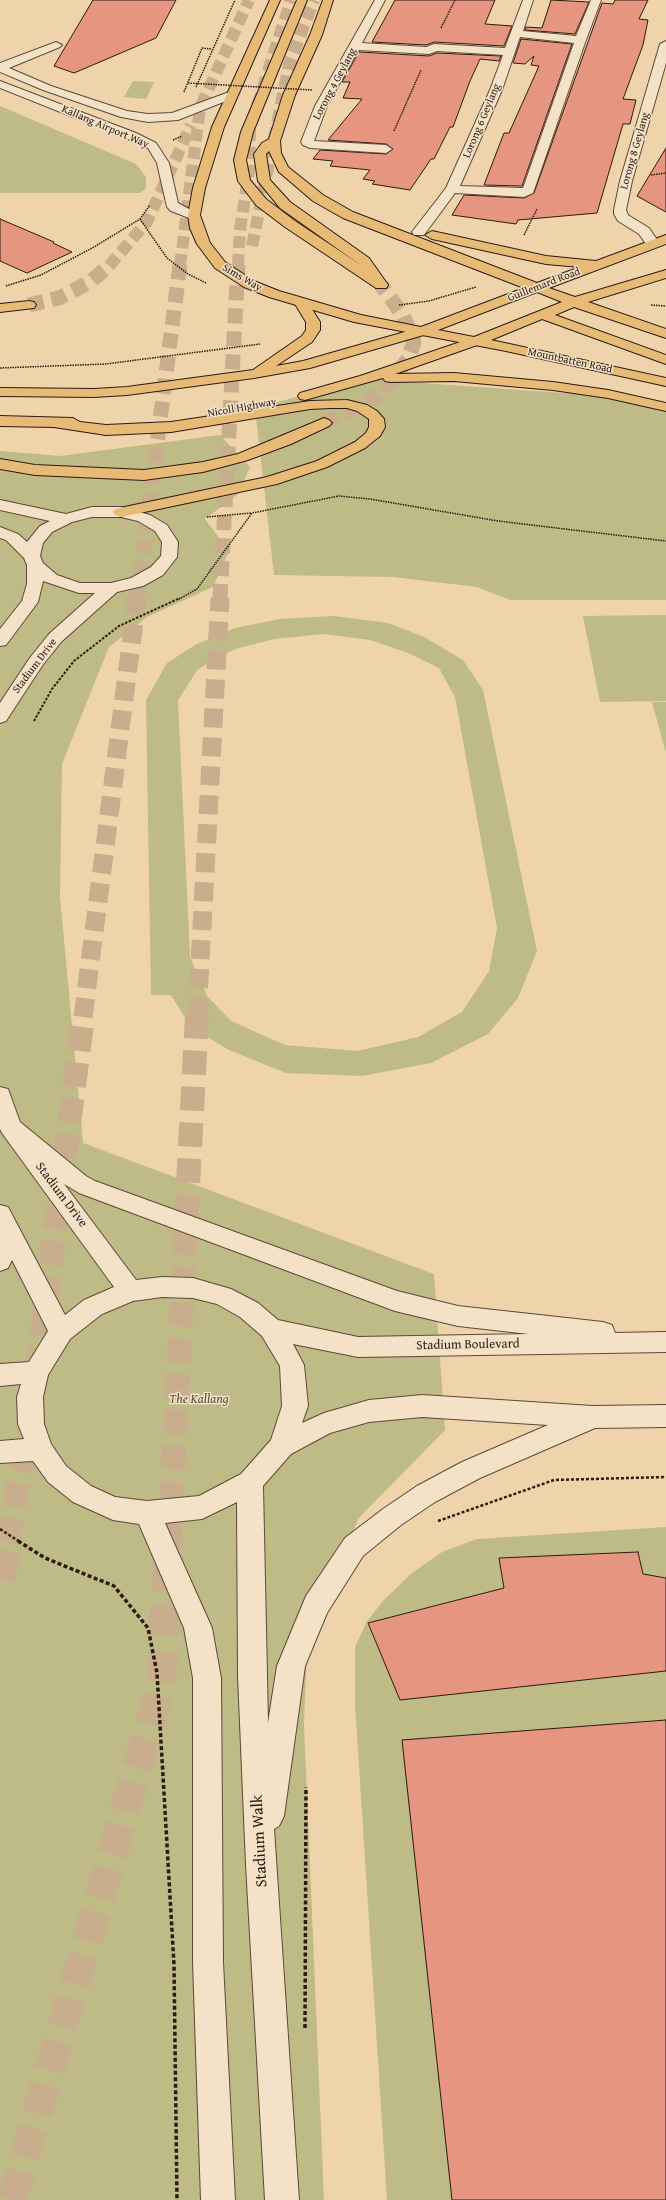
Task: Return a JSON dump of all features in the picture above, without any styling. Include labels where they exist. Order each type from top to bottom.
[{"type":"main road","name":"Sims Way","points":[[276,0],[218,126],[200,188],[194,216],[197,228],[204,244],[220,265],[249,284],[302,304],[359,319],[474,341]]},
{"type":"main road","points":[[274,141],[266,146],[260,154],[264,181],[285,205],[364,261],[381,285],[261,202],[244,181],[240,160],[248,132],[302,0]]},
{"type":"main road","points":[[328,0],[316,35],[289,95],[274,141],[275,153],[283,169],[299,184],[332,207],[388,231],[574,302],[666,334]]},
{"type":"main road","points":[[388,231],[419,232],[546,260],[598,265]]},
{"type":"main road","name":"Guillemard Road","points":[[422,331],[660,242]]},
{"type":"main road","points":[[517,254],[614,259]]},
{"type":"main road","name":"Guillemard Road","points":[[474,341],[574,302],[666,274]]},
{"type":"main road","points":[[538,288],[540,314],[666,360]]},
{"type":"main road","points":[[254,374],[306,339],[313,330],[313,322],[302,304]]},
{"type":"main road","points":[[0,308],[29,305]]},
{"type":"main road","points":[[0,392],[100,393],[254,374],[305,366],[422,331]]},
{"type":"main road","name":"Nicoll Highway","points":[[0,421],[59,424],[124,422],[180,418],[249,408],[329,390],[474,341]]},
{"type":"main road","name":"Mountbatten Road","points":[[474,341],[666,382]]},
{"type":"main road","points":[[365,379],[454,377],[553,386],[608,394],[666,407]]},
{"type":"main road","points":[[59,424],[106,430],[171,427],[310,405],[331,404],[347,404],[362,408],[372,414],[376,419],[377,427],[372,436],[360,445],[322,464],[271,481],[121,512]]},
{"type":"main road","points":[[0,464],[35,470],[144,475],[203,467],[243,457],[286,441],[324,423]]},
{"type":"street","name":"Lorong 4 Geylang","points":[[380,0],[321,106],[307,142],[310,144],[386,149]]},
{"type":"street","name":"Lorong 6 Geylang","points":[[419,232],[452,189],[496,90],[508,52],[528,0]]},
{"type":"street","points":[[452,189],[527,192],[580,40],[596,0]]},
{"type":"street","points":[[515,34],[580,40]]},
{"type":"street","name":"Lorong 8 Geylang","points":[[660,242],[623,218],[620,214],[620,210],[626,181],[666,44]]},
{"type":"street","points":[[0,68],[56,45]]},
{"type":"street","points":[[354,46],[508,52]]},
{"type":"street","name":"Kallang Airport Way","points":[[0,68],[48,88],[125,114],[148,118],[174,117],[232,95]]},
{"type":"street","name":"Kallang Airport Way","points":[[0,84],[132,136],[152,146],[163,163],[172,204],[176,208],[194,216]]},
{"type":"street","name":"Stadium Drive","points":[[0,504],[66,519]]},
{"type":"street","name":"Stadium Drive","points":[[0,532],[12,536],[33,560],[51,579],[79,588],[111,588],[137,582],[157,571],[169,557],[170,542],[161,528],[144,518],[121,512],[92,512],[66,519],[46,529],[35,542],[33,560],[35,584],[30,602],[0,640]]},
{"type":"street","name":"Stadium Drive","points":[[0,717],[34,663],[55,638],[111,588]]},
{"type":"street","name":"Stadium Drive","points":[[0,1095],[10,1127],[130,1291]]},
{"type":"street","points":[[10,1127],[86,1187],[395,1301],[458,1316],[666,1338]]},
{"type":"street","points":[[0,1261],[5,1223]]},
{"type":"street","points":[[5,1223],[61,1332]]},
{"type":"street","name":"Stadium Boulevard","points":[[282,1446],[295,1406],[292,1365],[271,1328],[249,1310],[223,1296],[185,1288],[162,1287],[130,1291],[92,1307],[61,1332],[36,1372],[30,1397],[31,1424],[40,1449],[57,1474],[82,1494],[113,1508],[147,1513],[202,1507],[250,1482],[282,1446],[324,1424],[370,1411],[422,1406],[593,1417],[666,1416]]},
{"type":"street","name":"Stadium Boulevard","points":[[271,1328],[358,1347],[666,1342]]},
{"type":"street","points":[[0,1375],[36,1372]]},
{"type":"street","points":[[261,1865],[291,1666],[316,1605],[354,1547],[392,1517],[426,1494],[465,1473],[593,1417]]},
{"type":"street","points":[[0,1452],[40,1449]]},
{"type":"street","name":"Stadium Walk","points":[[250,1482],[252,1676],[261,1865],[282,2200]]},
{"type":"street","points":[[147,1513],[198,1628],[207,1678],[208,1962],[218,2200]]},
{"type":"path","points":[[195,88],[235,0]]},
{"type":"path","points":[[386,149],[430,50],[455,0]]},
{"type":"path","points":[[212,49],[202,48],[188,84],[312,90]]},
{"type":"path","points":[[645,176],[666,173]]},
{"type":"path","points":[[521,241],[540,203],[527,192]]},
{"type":"path","points":[[0,288],[41,275],[94,247],[140,219]]},
{"type":"path","points":[[395,305],[429,301],[478,286]]},
{"type":"path","points":[[0,368],[106,364],[265,343]]},
{"type":"path","points":[[34,721],[52,689],[74,661],[119,626],[176,601],[197,589],[252,513],[311,500],[339,496],[370,499],[498,521],[666,541]]},
{"type":"path","points":[[430,1524],[554,1480],[666,1477]]},
{"type":"path","points":[[0,1529],[45,1558],[114,1586],[148,1628],[157,1673],[174,1965],[177,2200]]},
{"type":"path","points":[[305,2033],[306,1778]]},
{"type":"green space","points":[[133,81],[154,82],[146,99],[124,97]]},
{"type":"green space","points":[[0,106],[136,164],[146,177],[146,188],[140,193],[0,193]]},
{"type":"green space","points":[[365,379],[607,396],[666,412],[666,600],[510,600],[477,587],[393,577],[274,575],[255,408]]},
{"type":"green space","name":"The Kallang","points":[[220,435],[250,467],[238,494],[205,519],[229,551],[213,587],[147,617],[109,647],[62,764],[60,897],[83,1143],[434,1274],[445,1430],[358,1519],[307,1645],[304,1723],[324,2200],[0,2200],[0,451],[60,456]]},
{"type":"green space","points":[[666,615],[666,701],[600,702],[583,616]]},
{"type":"green space","points":[[334,616],[388,623],[424,637],[463,660],[483,690],[537,951],[518,998],[488,1034],[431,1063],[362,1076],[286,1073],[229,1050],[191,1027],[171,995],[151,995],[146,700],[167,663],[195,645],[235,628],[280,619]],"holes":[[[324,634],[370,640],[408,653],[439,668],[455,697],[497,928],[489,971],[462,1012],[418,1037],[358,1051],[285,1045],[231,1021],[207,996],[190,957],[178,700],[198,669],[235,649],[274,639]]]},
{"type":"green space","points":[[652,702],[666,702],[666,753]]},
{"type":"green space","points":[[666,1527],[666,2200],[387,2200],[355,1704],[355,1647],[367,1621],[384,1600],[412,1573],[442,1552],[477,1539]]},
{"type":"building","points":[[93,0],[176,0],[156,38],[74,73],[54,66]]},
{"type":"building","points":[[395,0],[495,0],[485,24],[512,26],[504,46],[434,42],[426,45],[372,42]]},
{"type":"building","points":[[551,0],[589,2],[575,34],[525,30],[526,27],[542,28]]},
{"type":"building","points":[[615,0],[648,0],[639,19],[648,20],[643,45],[623,99],[636,100],[630,124],[623,124],[597,213],[518,220],[516,224],[452,215],[464,195],[524,198],[534,193],[602,3],[613,4]]},
{"type":"building","points":[[521,39],[572,44],[522,186],[484,185],[504,133],[509,133],[539,66],[531,65],[534,56],[525,64],[513,63]]},
{"type":"building","points":[[359,52],[429,56],[437,53],[501,56],[499,61],[480,59],[453,127],[450,127],[434,159],[431,159],[410,190],[372,184],[375,181],[363,179],[370,170],[330,166],[333,161],[313,159],[320,150],[386,154],[393,149],[386,144],[328,140],[362,99],[343,98],[350,82],[342,82]]},
{"type":"building","points":[[666,148],[666,212],[637,196]]},
{"type":"building","points":[[0,219],[54,242],[53,243],[72,252],[27,273],[0,261]]},
{"type":"building","points":[[638,1552],[643,1574],[666,1578],[666,1671],[400,1700],[368,1623],[504,1588],[499,1558]]},
{"type":"building","points":[[666,1720],[666,2200],[452,2200],[402,1740]]},
{"type":"tunnel","points":[[180,266],[200,108],[249,0]]},
{"type":"tunnel","points":[[238,266],[240,230],[249,171],[250,127],[291,0]]},
{"type":"tunnel","points":[[252,246],[289,65],[314,0]]},
{"type":"tunnel","points":[[109,265],[147,222],[191,125]]},
{"type":"tunnel","points":[[29,305],[59,298],[90,282],[109,265]]},
{"type":"tunnel","points":[[137,599],[180,265]]},
{"type":"tunnel","points":[[220,599],[238,265]]},
{"type":"tunnel","points":[[324,423],[373,398],[392,380],[408,359],[414,342],[403,315],[381,285]]},
{"type":"tunnel","points":[[83,1017],[137,598]]},
{"type":"tunnel","points":[[197,1017],[220,598]]},
{"type":"tunnel","points":[[37,1372],[83,1016]]},
{"type":"tunnel","points":[[169,1542],[197,1016]]},
{"type":"tunnel","points":[[7,1542],[29,1432]]},
{"type":"tunnel","points":[[0,1580],[8,1541]]},
{"type":"tunnel","points":[[12,2200],[161,1686],[169,1541]]}]
